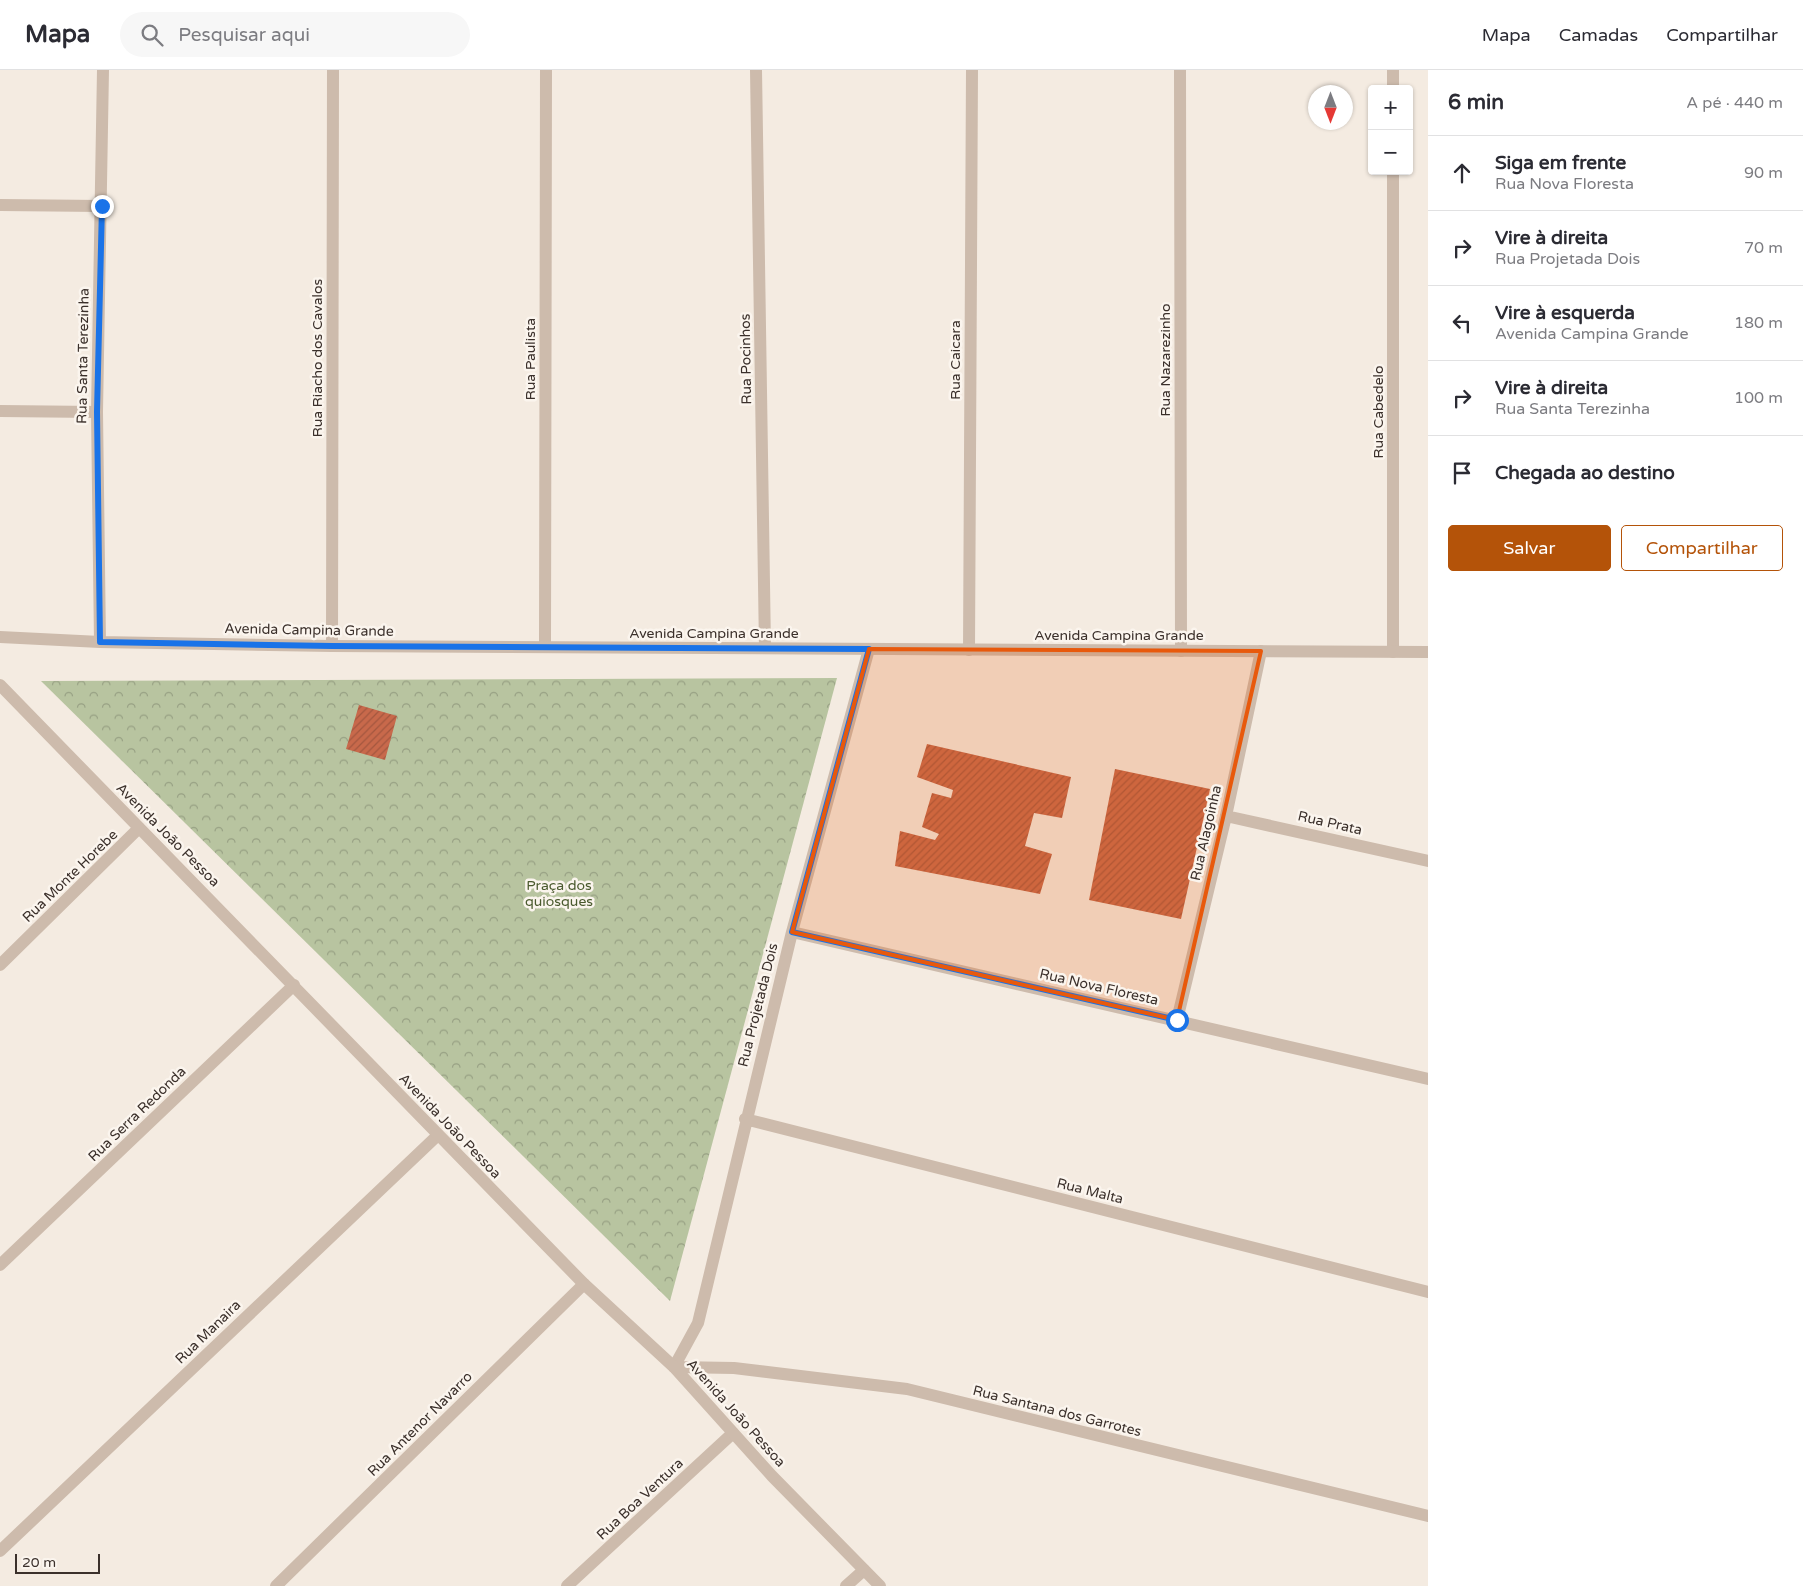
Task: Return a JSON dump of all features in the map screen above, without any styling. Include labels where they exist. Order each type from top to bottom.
[{"type":"street","name":"Rua Santa Terezinha","points":[[100,642],[97,412],[103,70]]},
{"type":"street","name":"Rua Riacho dos Cavalos","points":[[332,646],[333,70]]},
{"type":"street","name":"Rua Paulista","points":[[545,647],[546,70]]},
{"type":"street","name":"Rua Pocinhos","points":[[756,70],[765,648]]},
{"type":"street","name":"Rua Caicara","points":[[969,650],[972,70]]},
{"type":"street","name":"Rua Nazarezinho","points":[[1180,70],[1181,651]]},
{"type":"street","points":[[1393,70],[1393,85]]},
{"type":"street","name":"Rua Cabedelo","points":[[1392,652],[1393,175]]},
{"type":"street","points":[[0,205],[102,206]]},
{"type":"street","points":[[0,411],[97,412]]},
{"type":"street","name":"Avenida Campina Grande","points":[[0,637],[100,642],[332,646],[1428,652]]},
{"type":"street","name":"Rua Projetada Dois","points":[[674,1367],[698,1323],[745,1119],[792,932],[869,649]]},
{"type":"street","name":"Rua Alagoinha","points":[[1177,1020],[1226,816],[1261,651]]},
{"type":"street","name":"Avenida João Pessoa","points":[[0,685],[584,1284],[674,1367],[733,1433],[880,1586]]},
{"type":"street","name":"Rua Prata","points":[[1226,816],[1428,860]]},
{"type":"street","name":"Rua Monte Horebe","points":[[0,965],[140,828]]},
{"type":"street","name":"Rua Nova Floresta","points":[[792,932],[1428,1079]]},
{"type":"street","name":"Rua Serra Redonda","points":[[0,1264],[294,985]]},
{"type":"street","name":"Rua Malta","points":[[745,1119],[1428,1292]]},
{"type":"street","name":"Rua Manaira","points":[[0,1551],[438,1135]]},
{"type":"street","name":"Rua Antenor Navarro","points":[[276,1586],[584,1284]]},
{"type":"street","name":"Rua Santana dos Garrotes","points":[[674,1367],[734,1368],[907,1389],[1428,1516]]},
{"type":"street","name":"Rua Boa Ventura","points":[[568,1586],[733,1433]]},
{"type":"street","points":[[846,1586],[864,1570]]},
{"type":"highlighted area","points":[[869,649],[1261,651],[1177,1020],[792,932]]},
{"type":"green space","name":"Praça dos quiosques","points":[[837,678],[670,1301],[41,681]]},
{"type":"building","points":[[359,705],[397,716],[385,760],[346,749]]},
{"type":"building","points":[[927,744],[1071,777],[1062,818],[1034,813],[1025,846],[1052,854],[1040,894],[895,866],[900,831],[935,840],[939,834],[922,827],[932,793],[951,798],[953,790],[917,777]]},
{"type":"building","points":[[1115,769],[1210,789],[1181,919],[1089,900]]},
{"type":"route","points":[[102,206],[97,412],[100,642],[332,646],[869,649],[792,932],[1177,1020]]}]
